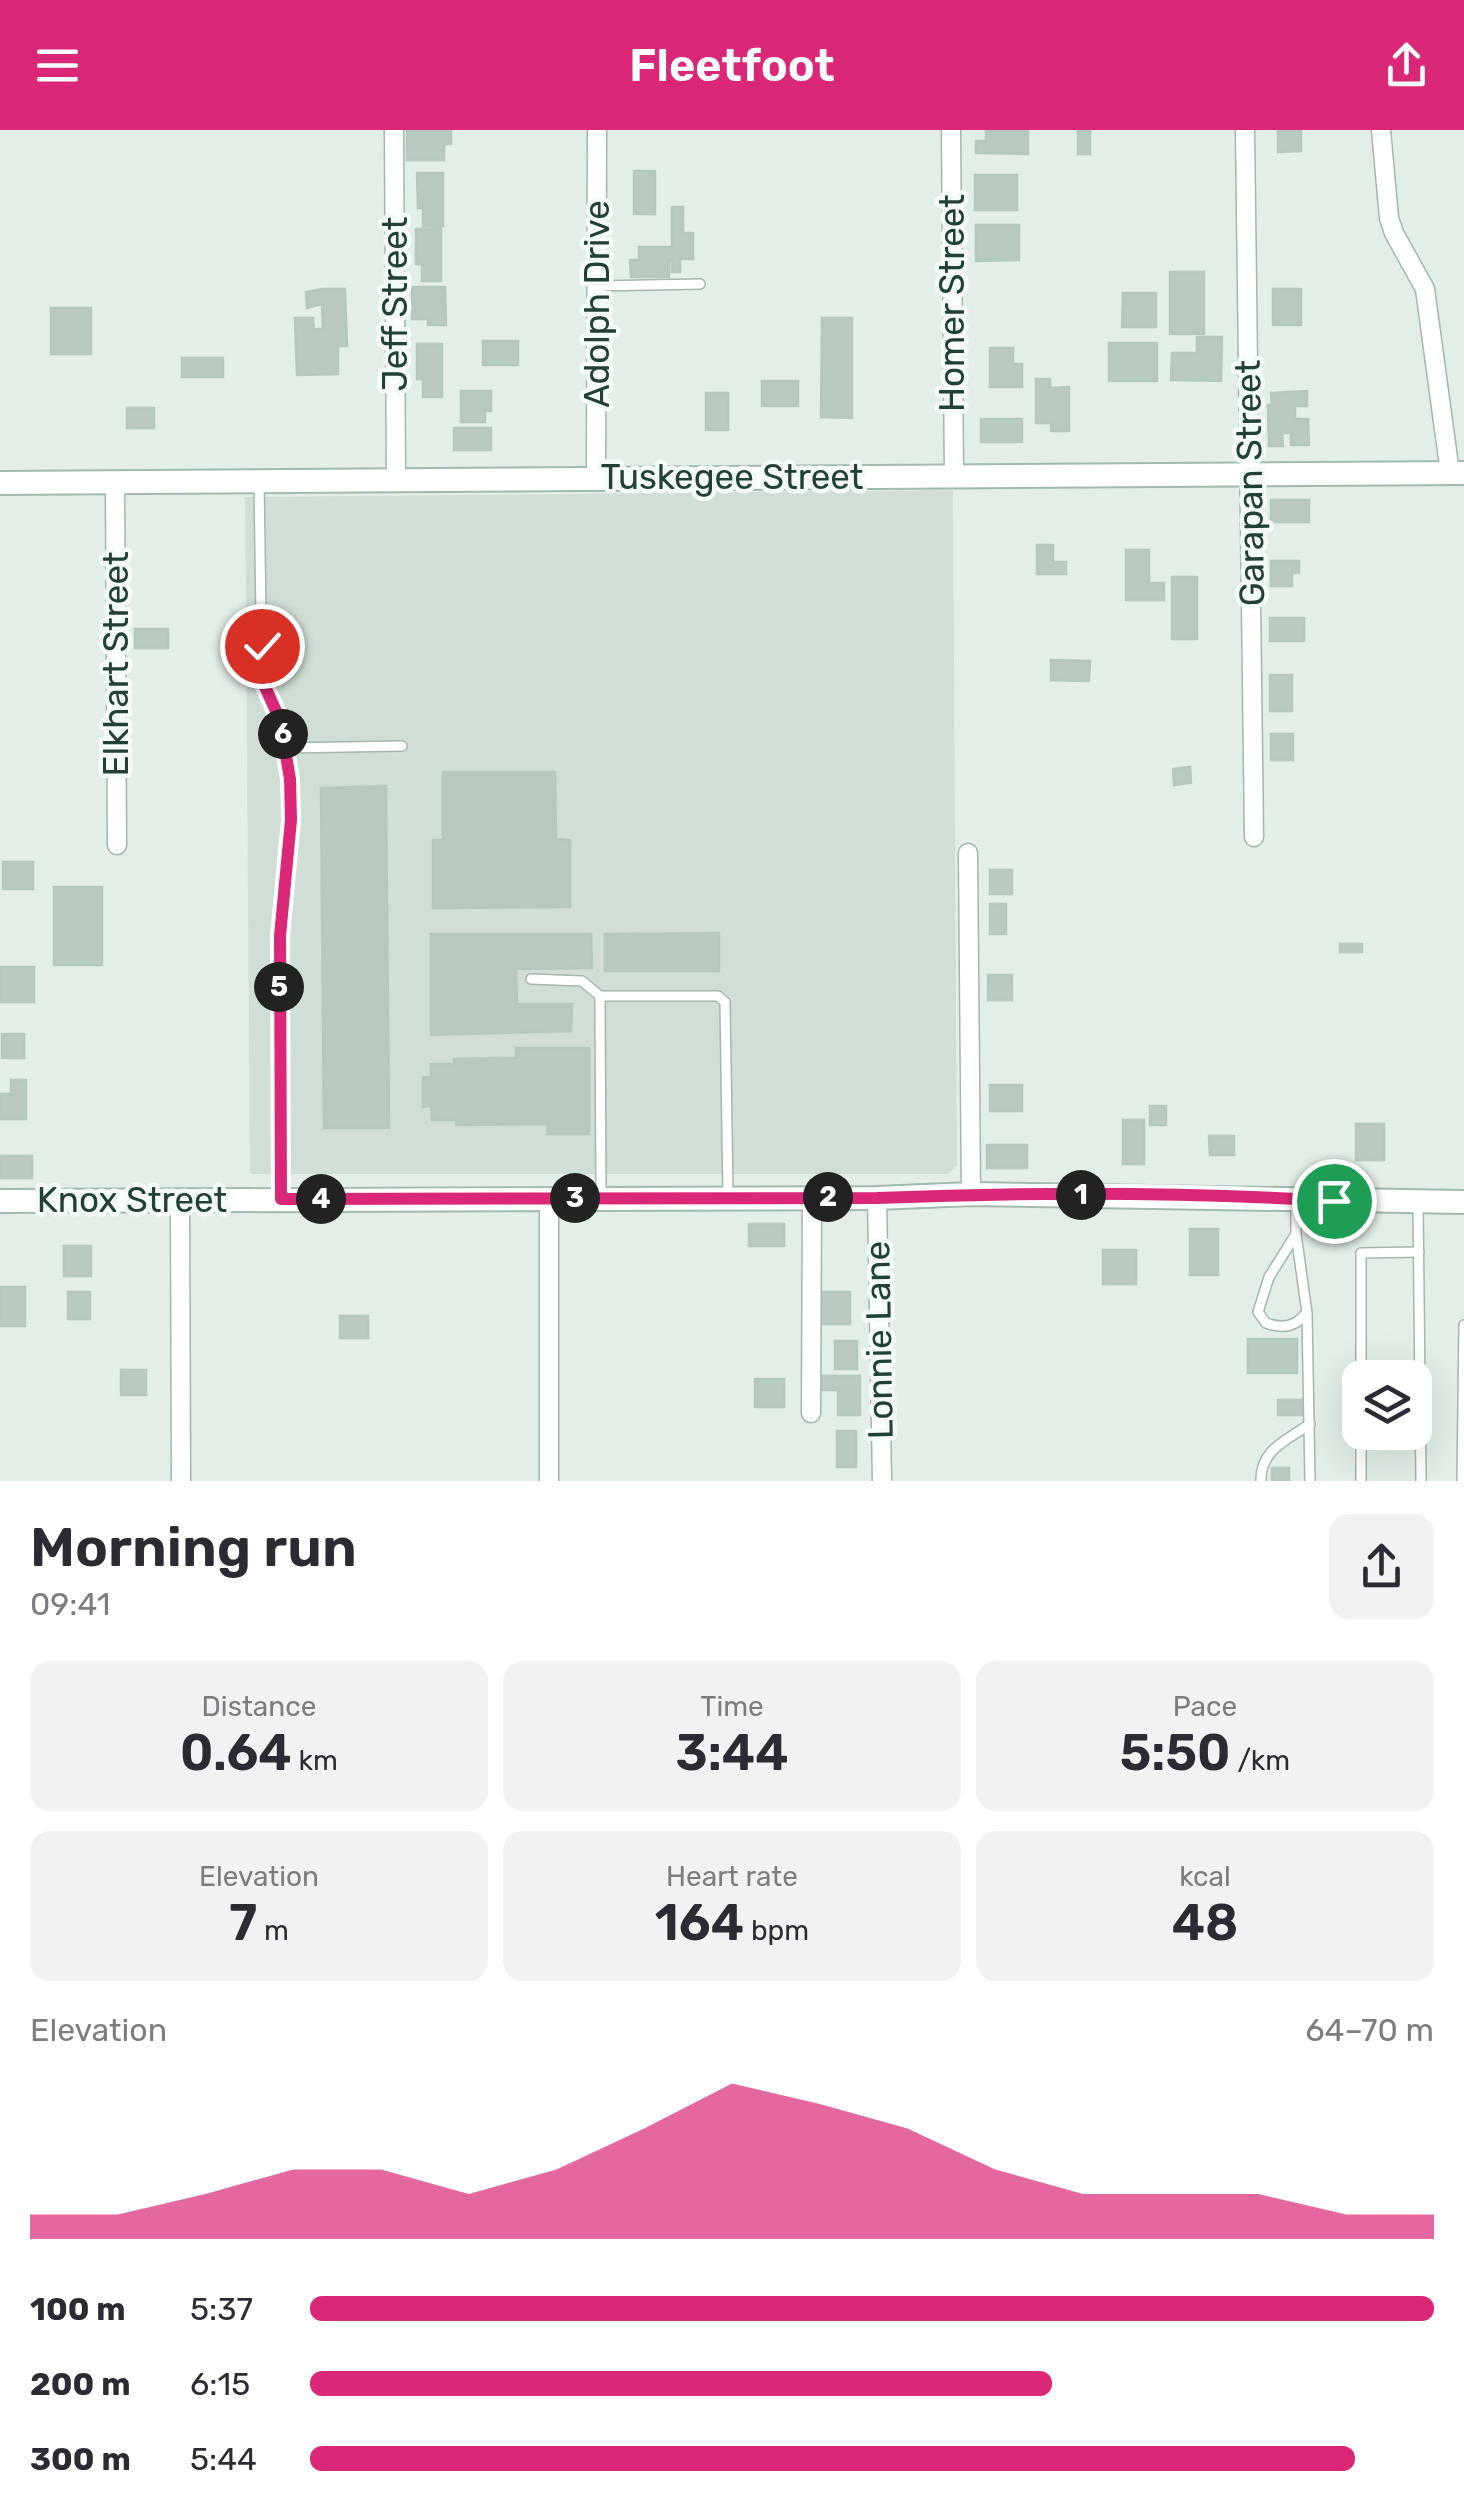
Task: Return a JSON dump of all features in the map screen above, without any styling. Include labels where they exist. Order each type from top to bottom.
[{"type":"street","name":"Jeff Street","points":[[394,130],[396,479]]},
{"type":"street","name":"Adolph Drive","points":[[596,478],[598,130]]},
{"type":"street","name":"Homer Street","points":[[951,130],[954,476]]},
{"type":"street","name":"Garapan Street","points":[[1245,130],[1254,837]]},
{"type":"street","points":[[1381,130],[1389,218],[1425,288],[1457,474]]},
{"type":"street","name":"Tuskegee Street","points":[[0,483],[1457,474]]},
{"type":"street","name":"Elkhart Street","points":[[115,482],[117,845]]},
{"type":"street","points":[[968,853],[970,1194]]},
{"type":"street","name":"Knox Street","points":[[0,1201],[877,1198],[970,1194],[1464,1202]]},
{"type":"street","points":[[812,1197],[812,1413]]},
{"type":"street","points":[[549,1198],[549,1481]]},
{"type":"street","name":"Lonnie Lane","points":[[877,1198],[882,1481]]},
{"type":"street","points":[[180,1200],[181,1481]]},
{"type":"lane","points":[[597,286],[700,284]]},
{"type":"lane","points":[[259,480],[262,680],[280,720],[286,748],[291,820],[280,936],[281,1199]]},
{"type":"lane","points":[[286,748],[402,746]]},
{"type":"lane","points":[[531,980],[582,981],[600,996],[718,996],[725,1002],[728,1198]]},
{"type":"lane","points":[[600,996],[600,1198]]},
{"type":"lane","points":[[1296,1199],[1296,1234],[1307,1313],[1310,1481]]},
{"type":"lane","points":[[1418,1202],[1421,1481]]},
{"type":"lane","points":[[1296,1234],[1269,1278],[1258,1312],[1266,1323],[1280,1327],[1298,1322],[1307,1313]]},
{"type":"lane","points":[[1361,1360],[1361,1252],[1419,1252]]},
{"type":"lane","points":[[1462,1481],[1464,1325]]},
{"type":"lane","points":[[1260,1481],[1268,1453],[1310,1424]]},
{"type":"lane","points":[[1361,1450],[1361,1481]]},
{"type":"shaded area","points":[[953,490],[957,1165],[948,1174],[250,1174],[245,497]]},
{"type":"building","points":[[407,130],[451,130],[451,144],[444,144],[444,160],[407,160]]},
{"type":"building","points":[[986,130],[1028,130],[1028,154],[976,153],[976,141],[986,141]]},
{"type":"building","points":[[1078,130],[1090,130],[1090,154],[1078,154]]},
{"type":"building","points":[[1278,130],[1301,130],[1301,151],[1278,152]]},
{"type":"building","points":[[634,171],[655,171],[655,214],[634,214]]},
{"type":"building","points":[[417,173],[443,173],[443,226],[423,226]]},
{"type":"building","points":[[975,175],[1017,175],[1017,210],[975,210]]},
{"type":"building","points":[[672,207],[683,207],[683,233],[693,233],[693,259],[680,259],[680,272],[672,272],[669,261],[669,277],[631,277],[630,260],[639,260],[639,247],[672,247]]},
{"type":"building","points":[[976,225],[1019,225],[1019,260],[976,261]]},
{"type":"building","points":[[441,228],[441,281],[422,281],[422,264],[416,264],[416,229]]},
{"type":"building","points":[[1170,272],[1204,272],[1204,334],[1170,334]]},
{"type":"building","points":[[412,287],[445,287],[446,325],[428,325],[428,319],[412,319]]},
{"type":"building","points":[[345,289],[347,346],[338,346],[338,374],[297,375],[295,318],[313,318],[314,329],[323,329],[322,304],[307,308],[306,292]]},
{"type":"building","points":[[1273,289],[1301,289],[1301,325],[1273,325]]},
{"type":"building","points":[[1123,293],[1156,293],[1156,327],[1122,327]]},
{"type":"building","points":[[51,308],[91,308],[91,354],[51,354]]},
{"type":"building","points":[[822,318],[852,318],[852,418],[821,417]]},
{"type":"building","points":[[1197,337],[1222,337],[1221,381],[1171,380],[1172,353],[1197,353]]},
{"type":"building","points":[[483,341],[518,341],[518,365],[483,365]]},
{"type":"building","points":[[1109,343],[1157,343],[1157,381],[1109,381]]},
{"type":"building","points":[[417,344],[442,344],[442,397],[423,397],[423,379],[417,379]]},
{"type":"building","points":[[990,348],[1013,348],[1013,364],[1022,364],[1022,387],[990,387]]},
{"type":"building","points":[[182,358],[223,358],[223,377],[182,377]]},
{"type":"building","points":[[1036,379],[1050,379],[1050,388],[1069,387],[1069,431],[1051,431],[1051,423],[1036,423]]},
{"type":"building","points":[[762,381],[798,381],[798,406],[762,406]]},
{"type":"building","points":[[461,391],[491,391],[491,411],[485,411],[485,422],[461,422]]},
{"type":"building","points":[[1307,391],[1307,406],[1295,406],[1295,419],[1308,419],[1309,445],[1291,445],[1291,433],[1282,433],[1283,446],[1269,446],[1271,393]]},
{"type":"building","points":[[706,393],[728,393],[728,430],[706,430]]},
{"type":"building","points":[[127,408],[154,408],[154,428],[127,428]]},
{"type":"building","points":[[981,419],[1022,419],[1022,442],[981,442]]},
{"type":"building","points":[[454,428],[491,428],[491,450],[454,450]]},
{"type":"building","points":[[1271,500],[1309,500],[1309,522],[1271,522]]},
{"type":"building","points":[[1037,545],[1053,545],[1053,562],[1066,562],[1066,574],[1037,574]]},
{"type":"building","points":[[1126,550],[1149,550],[1149,583],[1164,583],[1164,600],[1126,600]]},
{"type":"building","points":[[1271,561],[1299,561],[1299,573],[1292,573],[1292,586],[1271,586]]},
{"type":"building","points":[[1172,577],[1197,577],[1197,639],[1172,639]]},
{"type":"building","points":[[1270,618],[1304,618],[1304,641],[1270,641]]},
{"type":"building","points":[[135,629],[168,629],[168,648],[135,648]]},
{"type":"building","points":[[1051,660],[1090,661],[1089,681],[1051,680]]},
{"type":"building","points":[[1270,675],[1292,675],[1292,711],[1270,711]]},
{"type":"building","points":[[1271,734],[1293,734],[1293,760],[1271,760]]},
{"type":"building","points":[[1190,767],[1191,783],[1174,785],[1173,769]]},
{"type":"building","points":[[443,772],[555,772],[556,839],[570,840],[570,907],[433,908],[433,840],[443,840]]},
{"type":"building","points":[[386,786],[389,1128],[324,1128],[321,788]]},
{"type":"building","points":[[3,862],[33,862],[33,889],[3,889]]},
{"type":"building","points":[[990,870],[1012,870],[1012,894],[990,894]]},
{"type":"building","points":[[54,887],[102,887],[102,965],[54,965]]},
{"type":"building","points":[[990,904],[1006,904],[1006,934],[990,934]]},
{"type":"building","points":[[719,933],[719,971],[605,971],[605,934]]},
{"type":"building","points":[[431,934],[591,934],[592,968],[516,969],[517,1004],[572,1004],[571,1031],[431,1035]]},
{"type":"building","points":[[1340,944],[1362,944],[1362,952],[1340,952]]},
{"type":"building","points":[[0,967],[34,967],[34,1002],[0,1002]]},
{"type":"building","points":[[988,975],[1012,975],[1012,1000],[988,1000]]},
{"type":"building","points":[[2,1034],[24,1034],[24,1058],[2,1058]]},
{"type":"building","points":[[516,1048],[589,1048],[589,1134],[547,1134],[548,1124],[456,1125],[456,1120],[432,1120],[431,1106],[423,1107],[423,1077],[431,1077],[431,1064],[455,1064],[454,1059],[516,1058]]},
{"type":"building","points":[[11,1080],[26,1080],[26,1119],[0,1119],[0,1094],[11,1094]]},
{"type":"building","points":[[990,1085],[1022,1085],[1022,1111],[990,1111]]},
{"type":"building","points":[[1150,1106],[1166,1106],[1166,1125],[1150,1125]]},
{"type":"building","points":[[1123,1120],[1144,1120],[1144,1164],[1123,1164]]},
{"type":"building","points":[[1356,1124],[1384,1124],[1384,1160],[1356,1160]]},
{"type":"building","points":[[1209,1136],[1234,1136],[1234,1155],[1210,1155]]},
{"type":"building","points":[[987,1145],[1027,1145],[1027,1168],[987,1168]]},
{"type":"building","points":[[0,1156],[32,1156],[32,1178],[0,1178]]},
{"type":"building","points":[[749,1224],[784,1224],[784,1246],[749,1246]]},
{"type":"building","points":[[1190,1229],[1218,1229],[1218,1275],[1190,1275]]},
{"type":"building","points":[[64,1246],[91,1246],[91,1276],[64,1276]]},
{"type":"building","points":[[1103,1250],[1136,1250],[1136,1284],[1103,1284]]},
{"type":"building","points":[[0,1287],[25,1287],[25,1326],[0,1326]]},
{"type":"building","points":[[68,1292],[90,1292],[90,1319],[68,1319]]},
{"type":"building","points":[[820,1292],[850,1292],[850,1324],[820,1324]]},
{"type":"building","points":[[340,1316],[368,1316],[368,1338],[340,1338]]},
{"type":"building","points":[[1248,1339],[1297,1339],[1297,1373],[1248,1373]]},
{"type":"building","points":[[835,1341],[857,1341],[857,1369],[835,1369]]},
{"type":"building","points":[[121,1370],[146,1370],[146,1395],[121,1395]]},
{"type":"building","points":[[822,1376],[860,1376],[860,1415],[838,1415],[838,1390],[822,1390]]},
{"type":"building","points":[[755,1379],[784,1379],[784,1407],[755,1407]]},
{"type":"building","points":[[1278,1400],[1302,1400],[1302,1415],[1278,1415]]},
{"type":"building","points":[[837,1431],[856,1431],[856,1467],[837,1467]]},
{"type":"building","points":[[1272,1468],[1289,1468],[1289,1481],[1272,1481]]},
{"type":"route","points":[[262,646],[262,680],[280,720],[290,779],[291,820],[280,936],[281,1199],[877,1198],[970,1194],[1251,1196],[1334,1201]]}]
